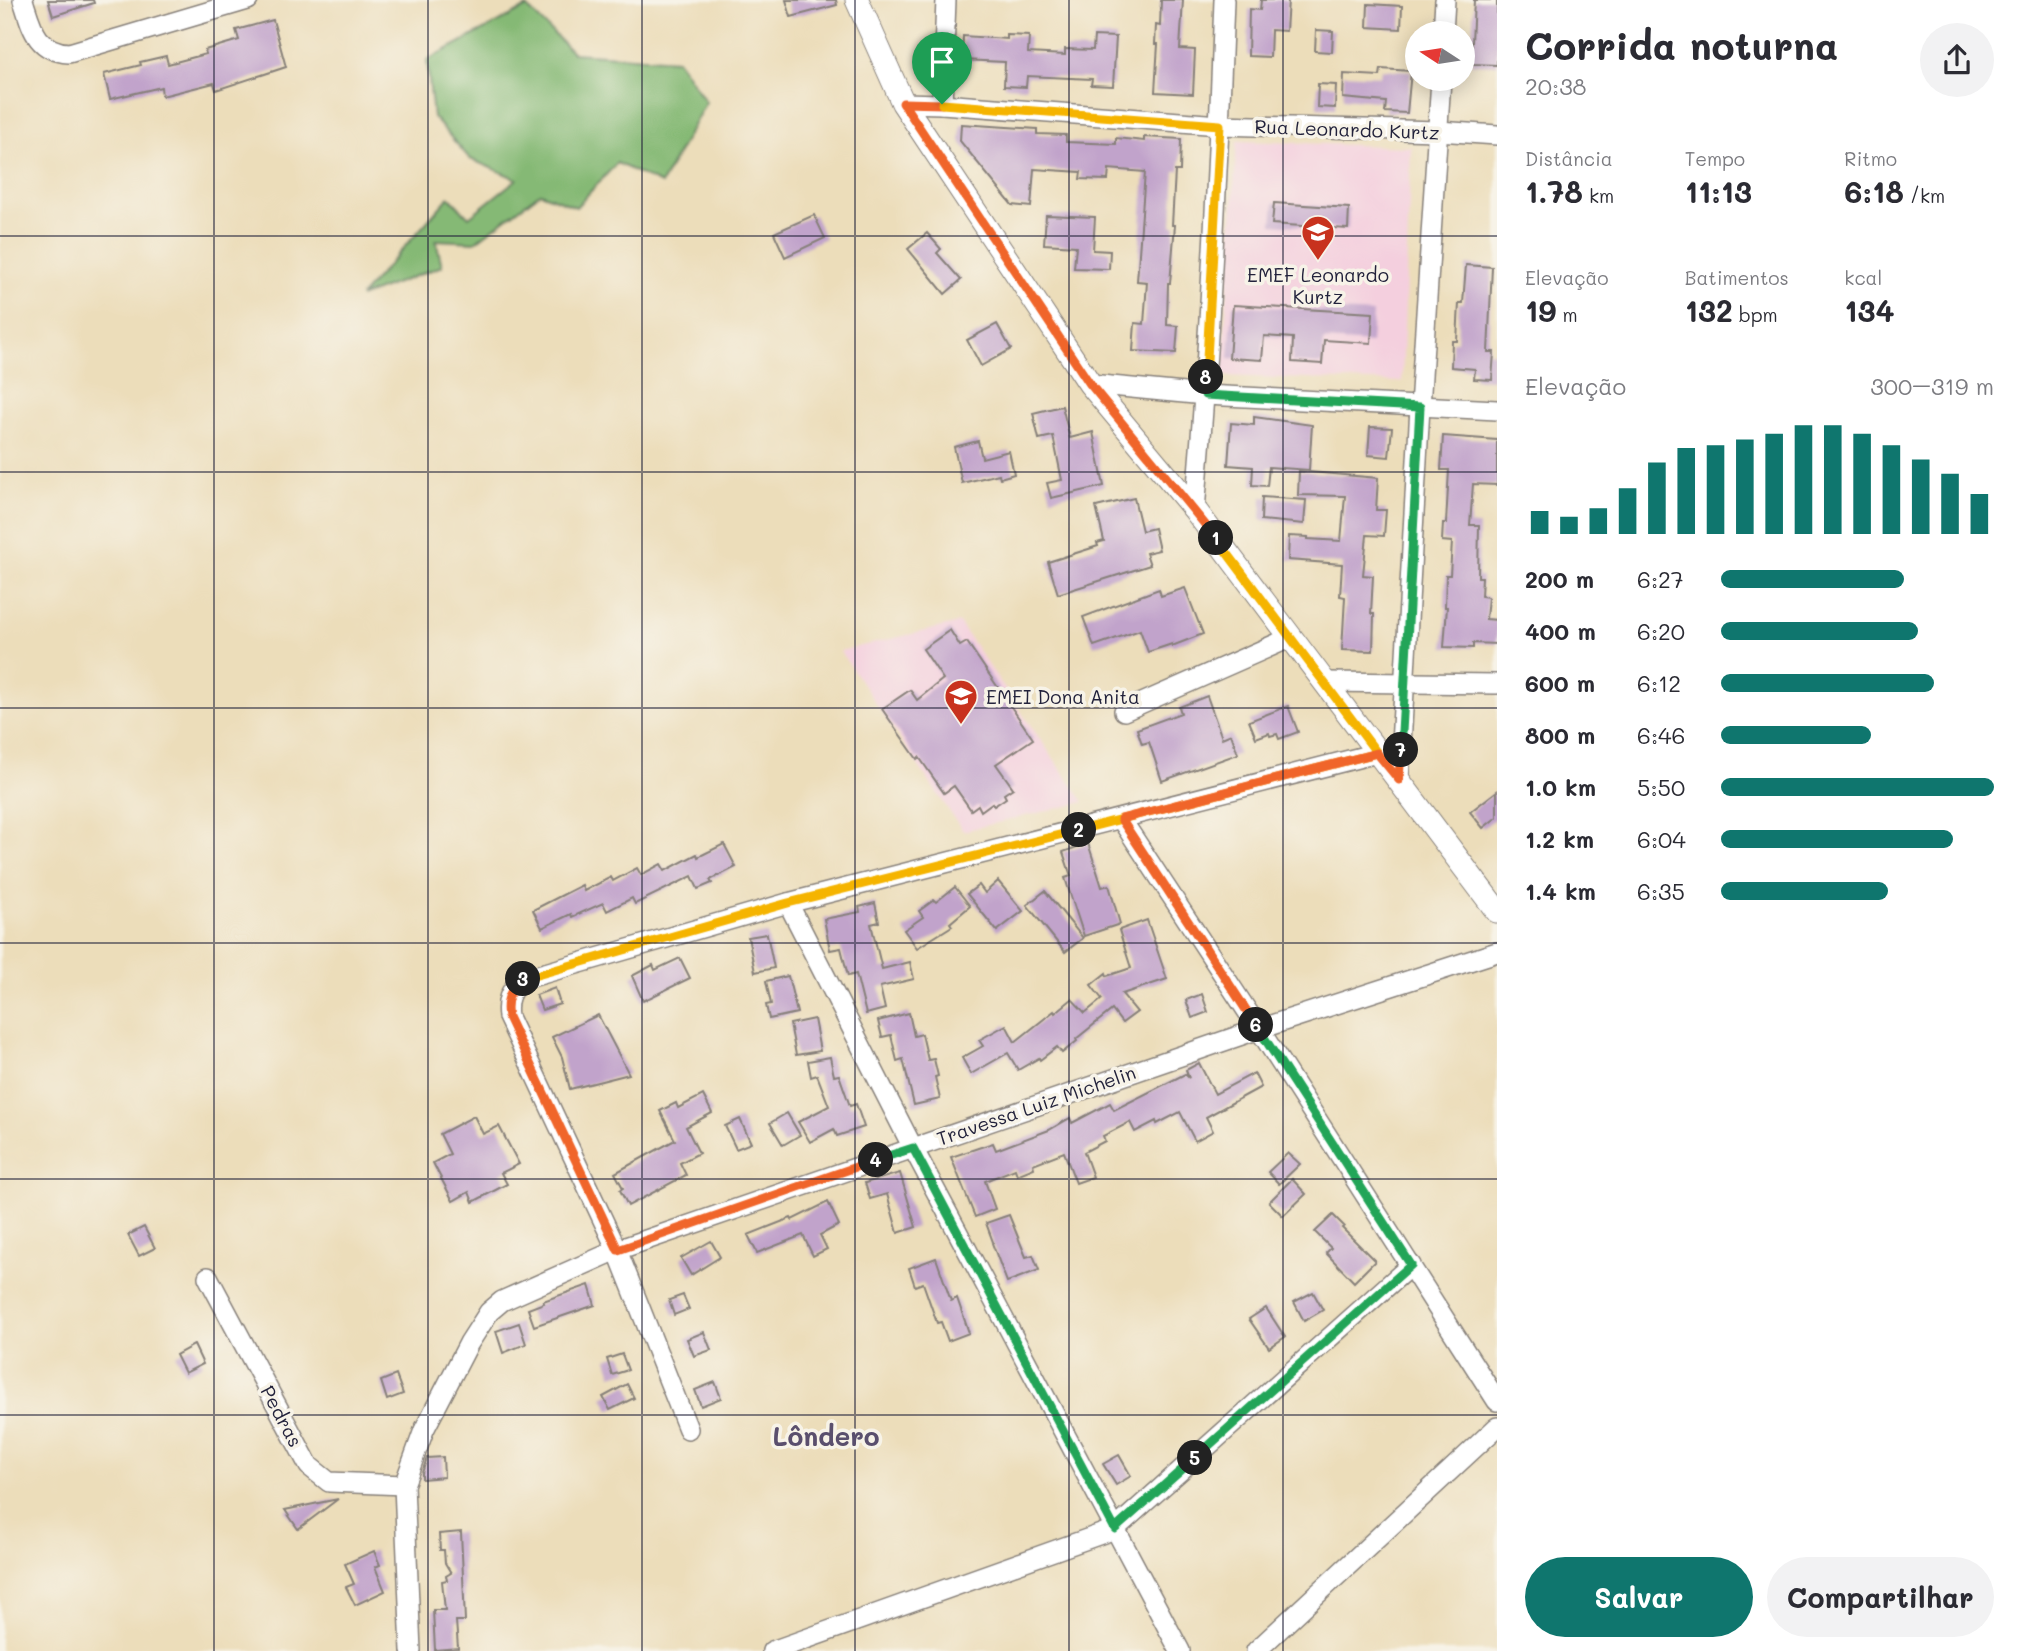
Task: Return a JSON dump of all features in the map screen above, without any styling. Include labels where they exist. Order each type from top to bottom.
[{"type":"street","points":[[23,0],[40,42],[57,52],[69,53],[248,0]]},
{"type":"street","points":[[857,0],[903,103],[1090,384],[1195,510],[1497,911]]},
{"type":"street","points":[[942,104],[946,0]]},
{"type":"street","points":[[1195,510],[1205,395],[1224,0]]},
{"type":"street","points":[[1444,21],[1445,0]]},
{"type":"street","points":[[1399,780],[1440,91]]},
{"type":"street","name":"Rua Leonardo Kurtz","points":[[903,103],[1220,125],[1497,135]]},
{"type":"street","points":[[1090,384],[1205,395],[1497,410]]},
{"type":"street","points":[[1124,711],[1292,637]]},
{"type":"street","points":[[1325,682],[1497,684]]},
{"type":"street","points":[[688,1429],[618,1250],[508,1017],[506,1005],[510,991],[521,980],[788,903],[1377,753]]},
{"type":"street","points":[[1121,819],[1497,1401]]},
{"type":"street","points":[[788,903],[913,1148],[1180,1651]]},
{"type":"street","name":"Travessa Luiz Michelin","points":[[404,1485],[424,1430],[478,1326],[502,1301],[618,1250],[1259,1029],[1497,952]]},
{"type":"street","points":[[772,1651],[1115,1529],[1411,1265]]},
{"type":"street","name":"Pedras","points":[[208,1276],[309,1466],[329,1482],[404,1485]]},
{"type":"street","points":[[1256,1651],[1497,1427]]},
{"type":"street","points":[[404,1485],[411,1651]]},
{"type":"shaded area","name":"EMEF Leonardo Kurtz","points":[[1237,141],[1411,147],[1402,382],[1222,376]]},
{"type":"shaded area","name":"EMEI Dona Anita","points":[[959,623],[1084,802],[963,831],[840,651]]},
{"type":"green space","points":[[527,7],[573,53],[677,60],[706,102],[661,184],[617,163],[576,207],[540,193],[475,242],[436,240],[442,266],[360,297],[449,197],[469,217],[517,179],[470,159],[433,117],[427,60]]},
{"type":"building","points":[[48,0],[93,0],[94,3],[53,16]]},
{"type":"building","points":[[786,0],[836,0],[837,5],[791,17]]},
{"type":"building","points":[[1161,0],[1183,0],[1180,49],[1195,50],[1193,94],[1155,92],[1158,44],[1155,44],[1156,25],[1160,26]]},
{"type":"building","points":[[1261,0],[1288,0],[1286,31],[1271,30],[1270,57],[1248,56],[1249,9],[1260,10]]},
{"type":"building","points":[[1474,0],[1497,0],[1497,65],[1475,64]]},
{"type":"building","points":[[1368,4],[1402,6],[1401,29],[1367,27]]},
{"type":"building","points":[[273,20],[286,67],[216,90],[214,83],[162,96],[161,87],[110,99],[104,74],[166,56],[168,64],[206,54],[205,50],[239,40],[236,30]]},
{"type":"building","points":[[1316,30],[1333,31],[1332,52],[1315,51]]},
{"type":"building","points":[[1007,35],[1029,36],[1028,53],[1065,55],[1065,49],[1093,50],[1094,36],[1116,37],[1113,86],[1091,85],[1092,79],[1027,76],[1026,87],[1004,86],[1005,62],[962,60],[963,36],[1007,39]]},
{"type":"building","points":[[1381,69],[1405,71],[1405,91],[1409,91],[1407,113],[1385,112],[1386,102],[1343,98],[1344,74],[1380,76]]},
{"type":"building","points":[[1318,84],[1336,85],[1335,108],[1317,107]]},
{"type":"building","points":[[961,124],[1037,129],[1037,134],[1066,135],[1066,142],[1116,144],[1116,138],[1144,141],[1144,137],[1181,139],[1180,171],[1175,171],[1172,225],[1175,225],[1168,283],[1167,325],[1178,326],[1176,353],[1133,351],[1135,323],[1144,324],[1147,282],[1137,281],[1145,172],[1109,169],[1108,180],[1080,179],[1081,172],[1034,169],[1031,207],[1012,205],[960,141]]},
{"type":"building","points":[[1274,203],[1349,208],[1348,229],[1272,224]]},
{"type":"building","points":[[814,215],[825,238],[785,257],[774,233]]},
{"type":"building","points":[[1046,215],[1095,217],[1093,250],[1110,251],[1109,269],[1074,268],[1076,246],[1044,244]]},
{"type":"building","points":[[927,233],[941,249],[937,253],[961,280],[945,294],[908,249]]},
{"type":"building","points":[[1466,265],[1492,267],[1488,352],[1494,352],[1492,380],[1474,379],[1475,369],[1451,367],[1452,341],[1457,341],[1459,303],[1463,303]]},
{"type":"building","points":[[1233,305],[1373,313],[1371,343],[1324,340],[1322,364],[1292,362],[1293,338],[1264,336],[1262,360],[1229,358]]},
{"type":"building","points":[[997,324],[1011,349],[981,366],[967,340]]},
{"type":"building","points":[[1062,406],[1070,438],[1093,432],[1104,486],[1051,498],[1047,483],[1062,480],[1053,436],[1039,439],[1033,413]]},
{"type":"building","points":[[1254,417],[1312,425],[1309,470],[1269,467],[1267,486],[1252,485],[1253,467],[1228,465],[1231,423],[1254,425]]},
{"type":"building","points":[[1370,427],[1392,428],[1389,457],[1368,455]]},
{"type":"building","points":[[1443,436],[1497,440],[1497,485],[1473,484],[1470,525],[1479,525],[1478,577],[1482,577],[1481,596],[1488,597],[1486,619],[1497,620],[1497,644],[1473,643],[1473,648],[1444,647],[1446,575],[1450,575],[1452,542],[1442,541],[1443,523],[1446,523],[1449,470],[1441,470]]},
{"type":"building","points":[[978,441],[982,458],[1009,451],[1014,474],[1000,478],[999,474],[962,483],[954,447]]},
{"type":"building","points":[[1299,471],[1378,478],[1376,510],[1386,510],[1384,536],[1367,535],[1363,575],[1373,576],[1373,651],[1342,650],[1345,597],[1340,596],[1342,564],[1288,560],[1289,536],[1341,541],[1345,496],[1298,495]]},
{"type":"building","points":[[1262,497],[1306,500],[1304,524],[1261,520]]},
{"type":"building","points":[[1134,498],[1142,531],[1154,528],[1159,550],[1146,553],[1150,565],[1058,594],[1048,562],[1098,546],[1097,543],[1104,541],[1096,507]]},
{"type":"building","points":[[1185,588],[1203,634],[1148,652],[1140,630],[1094,646],[1083,617],[1159,589],[1161,596]]},
{"type":"building","points":[[950,630],[960,646],[967,642],[1033,739],[996,764],[1013,788],[1004,794],[1006,798],[981,811],[978,805],[971,810],[954,786],[944,793],[882,709],[910,690],[917,700],[943,679],[923,649]]},
{"type":"building","points":[[1207,696],[1222,738],[1231,734],[1238,754],[1162,781],[1149,742],[1142,744],[1137,729],[1181,713],[1179,707]]},
{"type":"building","points":[[1288,706],[1298,732],[1279,739],[1277,734],[1270,736],[1269,733],[1256,738],[1249,721]]},
{"type":"building","points":[[1497,791],[1497,817],[1483,828],[1470,812]]},
{"type":"building","points":[[1088,843],[1102,887],[1109,885],[1120,924],[1084,936],[1065,878],[1071,876],[1063,852]]},
{"type":"building","points":[[724,844],[736,867],[698,889],[692,876],[635,904],[632,898],[607,911],[603,903],[542,928],[533,910],[582,885],[584,891],[611,877],[613,881],[637,868],[641,875],[661,864],[665,871],[697,854],[698,857]]},
{"type":"building","points":[[998,881],[1023,911],[997,931],[967,894],[979,885],[985,893]]},
{"type":"building","points":[[955,887],[970,906],[950,923],[952,926],[917,948],[904,930],[923,917],[919,911]]},
{"type":"building","points":[[1045,891],[1083,938],[1065,952],[1027,905]]},
{"type":"building","points":[[875,903],[879,922],[871,924],[882,969],[910,962],[914,979],[880,987],[885,1009],[866,1014],[856,974],[848,976],[841,948],[830,950],[824,919],[860,912],[859,907]]},
{"type":"building","points":[[1147,920],[1167,979],[1122,994],[1137,1012],[1122,1023],[1112,1010],[1062,1053],[1057,1047],[1040,1060],[1039,1058],[1018,1070],[1008,1053],[971,1074],[962,1058],[983,1046],[979,1040],[1006,1025],[1015,1042],[1072,999],[1085,1013],[1102,999],[1091,985],[1106,973],[1107,976],[1131,968],[1119,930]]},
{"type":"building","points":[[767,934],[774,968],[755,972],[748,937]]},
{"type":"building","points":[[680,958],[690,978],[643,1001],[632,976],[653,965],[655,970]]},
{"type":"building","points":[[788,976],[797,1013],[769,1019],[766,1005],[771,1004],[766,981]]},
{"type":"building","points":[[555,988],[560,1004],[542,1010],[536,995]]},
{"type":"building","points":[[1202,994],[1208,1012],[1192,1018],[1186,1000]]},
{"type":"building","points":[[909,1013],[914,1036],[922,1034],[928,1060],[934,1059],[940,1099],[914,1105],[903,1059],[897,1061],[891,1035],[882,1037],[878,1021]]},
{"type":"building","points":[[598,1015],[629,1074],[570,1089],[562,1057],[552,1037]]},
{"type":"building","points":[[814,1019],[820,1051],[796,1055],[790,1024]]},
{"type":"building","points":[[830,1057],[834,1076],[839,1075],[850,1106],[856,1104],[864,1127],[837,1136],[834,1129],[810,1142],[798,1122],[829,1106],[817,1075],[811,1077],[808,1061]]},
{"type":"building","points":[[1199,1063],[1215,1094],[1254,1073],[1261,1087],[1206,1117],[1213,1131],[1195,1141],[1180,1112],[1135,1132],[1130,1122],[1103,1136],[1105,1141],[1084,1152],[1093,1177],[1076,1183],[1064,1152],[1033,1164],[1034,1168],[1017,1175],[1015,1169],[985,1181],[995,1209],[975,1217],[951,1157],[993,1143],[996,1150],[1049,1130],[1070,1118],[1072,1123],[1110,1103],[1114,1110],[1185,1074],[1189,1078],[1186,1070]]},
{"type":"building","points":[[703,1095],[712,1113],[686,1127],[699,1153],[680,1163],[686,1175],[628,1206],[615,1173],[675,1140],[660,1111],[676,1103],[678,1108]]},
{"type":"building","points":[[787,1113],[800,1135],[783,1145],[770,1123]]},
{"type":"building","points":[[474,1116],[483,1134],[499,1126],[519,1164],[501,1173],[507,1184],[473,1202],[469,1192],[453,1201],[433,1163],[450,1154],[440,1134]]},
{"type":"building","points":[[740,1119],[751,1143],[736,1149],[725,1126]]},
{"type":"building","points":[[1288,1153],[1300,1164],[1279,1184],[1268,1172]]},
{"type":"building","points":[[900,1173],[916,1227],[898,1233],[887,1194],[870,1199],[865,1183]]},
{"type":"building","points":[[1292,1179],[1306,1194],[1283,1216],[1269,1202]]},
{"type":"building","points":[[828,1202],[839,1225],[820,1235],[827,1249],[813,1256],[803,1235],[757,1253],[748,1235],[791,1218],[792,1220]]},
{"type":"building","points":[[1009,1215],[1026,1257],[1033,1255],[1039,1270],[1007,1282],[986,1223]]},
{"type":"building","points":[[1333,1215],[1344,1226],[1342,1228],[1375,1261],[1354,1282],[1326,1253],[1331,1248],[1315,1232]]},
{"type":"building","points":[[144,1227],[155,1248],[139,1256],[128,1235]]},
{"type":"building","points":[[711,1241],[720,1257],[691,1275],[681,1258]]},
{"type":"building","points":[[936,1258],[951,1301],[957,1298],[969,1333],[948,1341],[941,1322],[937,1323],[923,1283],[915,1286],[909,1268]]},
{"type":"building","points":[[589,1285],[595,1305],[534,1326],[528,1309]]},
{"type":"building","points":[[1313,1292],[1323,1310],[1304,1321],[1294,1302]]},
{"type":"building","points":[[683,1295],[689,1309],[674,1315],[669,1300]]},
{"type":"building","points":[[1266,1308],[1285,1337],[1269,1348],[1249,1319]]},
{"type":"building","points":[[519,1323],[526,1344],[503,1353],[496,1331]]},
{"type":"building","points":[[704,1332],[711,1350],[694,1356],[687,1339]]},
{"type":"building","points":[[194,1345],[203,1364],[185,1373],[176,1355]]},
{"type":"building","points":[[622,1354],[628,1370],[612,1375],[607,1359]]},
{"type":"building","points":[[396,1375],[403,1394],[387,1400],[381,1381]]},
{"type":"building","points":[[715,1382],[721,1398],[701,1406],[695,1390]]},
{"type":"building","points":[[627,1384],[634,1398],[610,1410],[603,1397]]},
{"type":"building","points":[[1119,1455],[1131,1476],[1116,1485],[1103,1464]]},
{"type":"building","points":[[443,1457],[444,1477],[422,1479],[427,1458]]},
{"type":"building","points":[[338,1499],[298,1529],[285,1510]]},
{"type":"building","points":[[461,1532],[465,1621],[456,1621],[458,1648],[435,1650],[433,1610],[445,1610],[442,1581],[447,1580],[446,1576],[451,1573],[445,1563],[444,1550],[440,1550],[439,1534]]},
{"type":"building","points":[[374,1551],[380,1565],[375,1567],[385,1591],[355,1605],[346,1587],[354,1584],[345,1564]]},
{"type":"place","name":"EMEF Leonardo Kurtz","points":[[1318,262]]},
{"type":"place","name":"EMEI Dona Anita","points":[[961,726]]},
{"type":"district","name":"Lôndero","points":[[826,1436]]},
{"type":"route","points":[[942,104],[903,103],[1090,384],[1195,510],[1377,753],[788,903],[521,980],[510,991],[506,1005],[508,1017],[618,1250],[913,1148],[1115,1529],[1411,1265],[1121,819],[1377,753],[1399,780],[1420,407],[1205,395],[1220,125],[942,104]]}]
